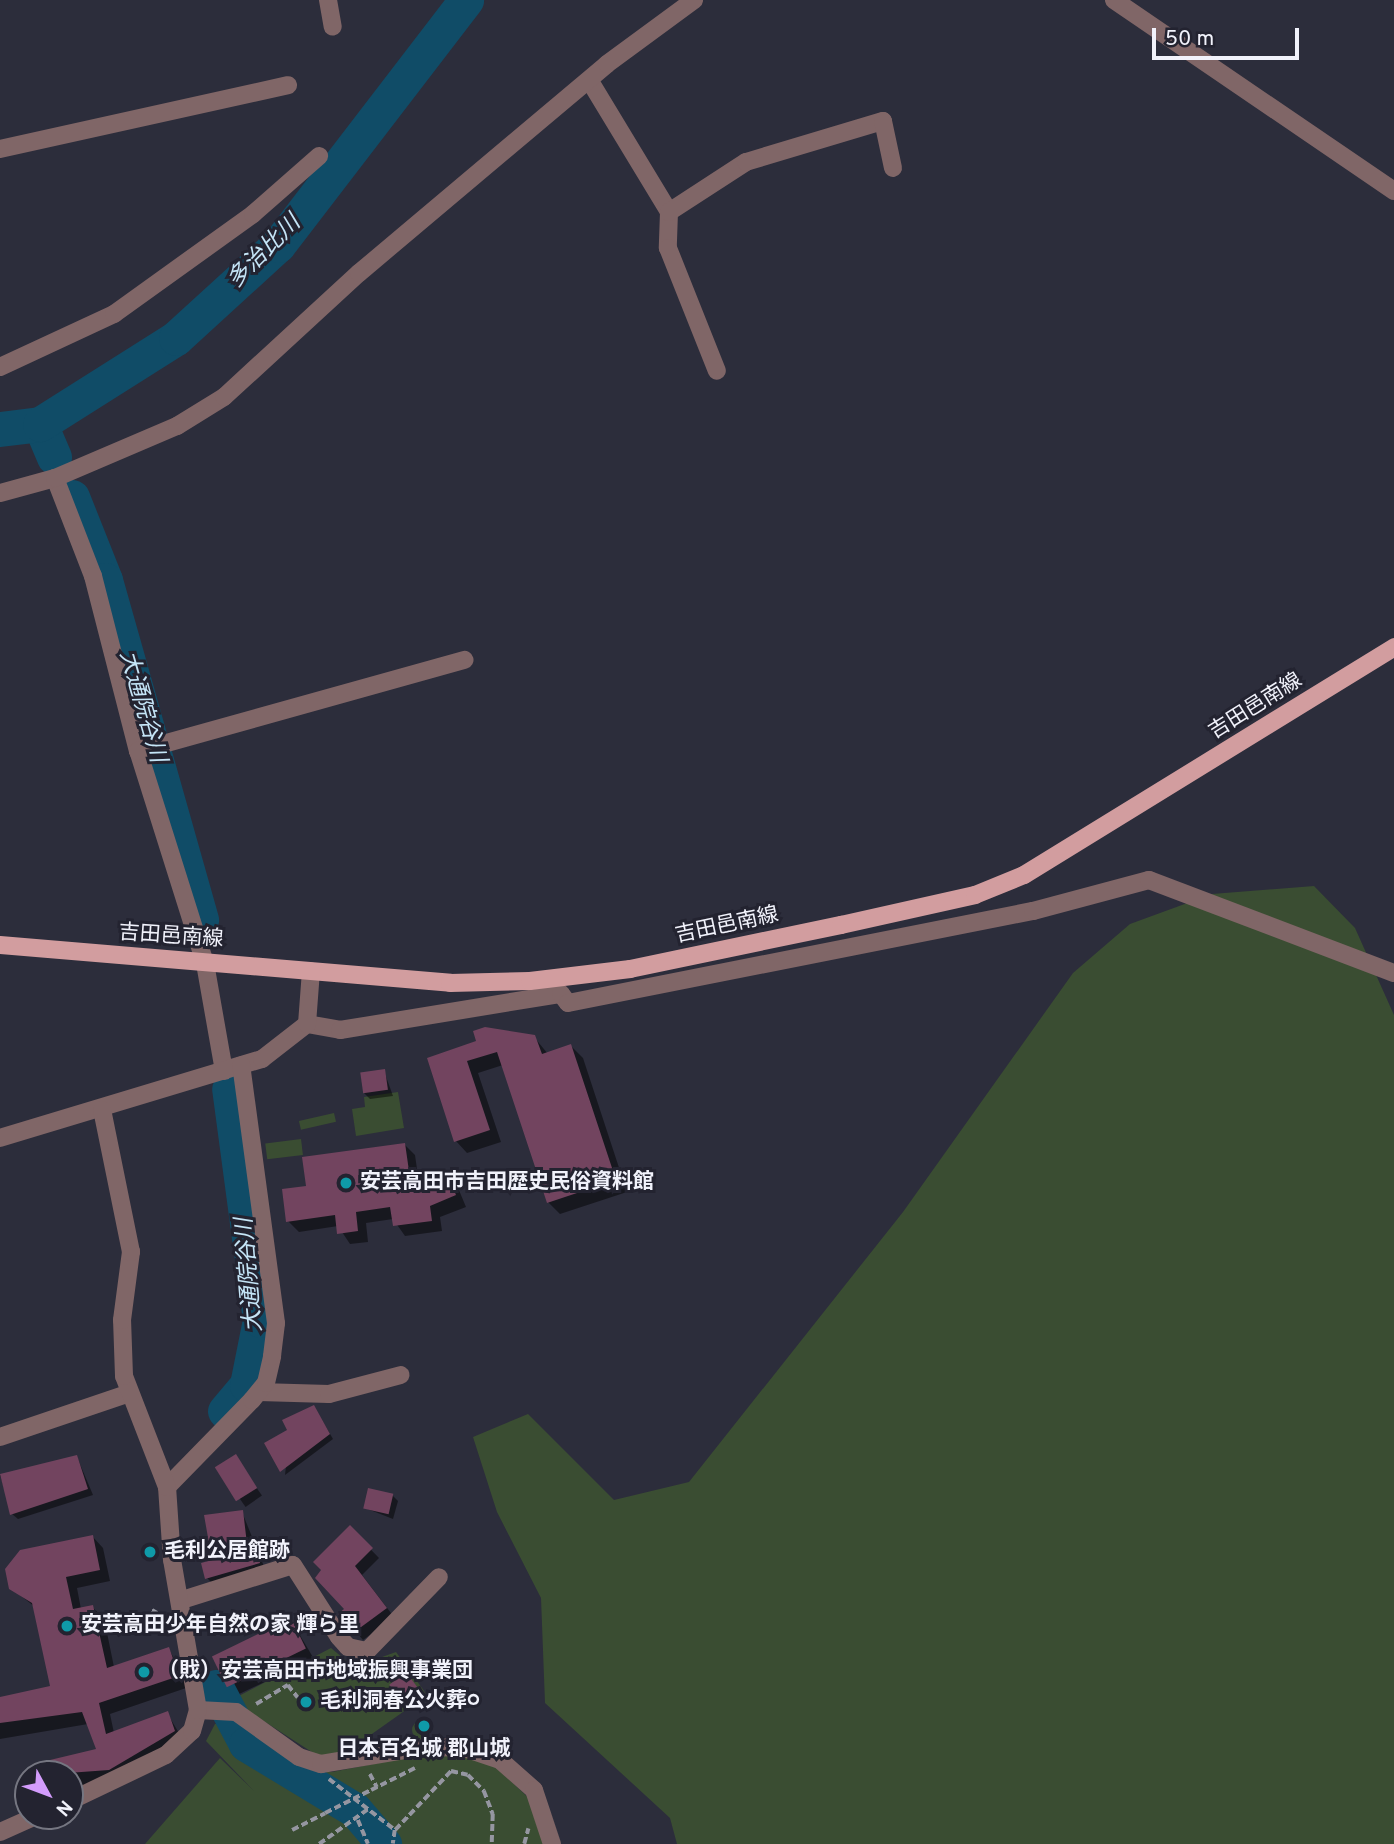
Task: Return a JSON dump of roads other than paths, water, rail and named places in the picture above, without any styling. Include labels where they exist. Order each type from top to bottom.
[{"type":"main road","name":"吉田邑南線","points":[[0,945],[450,983],[530,982],[630,969],[975,895],[1094,837],[1394,647]]},
{"type":"street","points":[[328,0],[333,27]]},
{"type":"street","points":[[0,493],[55,478],[177,426],[224,397],[359,273],[694,0]]},
{"type":"street","points":[[1114,0],[1394,191]]},
{"type":"street","points":[[591,83],[669,212],[668,248],[717,371]]},
{"type":"street","points":[[0,149],[288,85]]},
{"type":"street","points":[[669,212],[746,162],[883,121],[893,168]]},
{"type":"street","points":[[0,367],[114,314],[253,214],[319,156]]},
{"type":"street","points":[[55,478],[93,576],[138,751],[205,963],[232,1068],[276,1323],[259,1392],[167,1487]]},
{"type":"street","points":[[138,751],[465,660]]},
{"type":"street","points":[[307,1024],[340,1030],[561,994],[568,1003],[1033,911],[1149,880],[1394,973]]},
{"type":"street","points":[[0,1138],[102,1110],[262,1059],[307,1024],[312,971]]},
{"type":"street","points":[[84,1794],[166,1755],[192,1731],[204,1710],[182,1600],[167,1487],[130,1393],[122,1320],[131,1252],[102,1110]]},
{"type":"street","points":[[259,1392],[330,1394],[401,1375]]},
{"type":"street","points":[[0,1437],[130,1393]]},
{"type":"street","points":[[182,1600],[293,1565],[339,1637],[348,1647],[367,1651],[439,1577]]},
{"type":"street","points":[[204,1710],[230,1712],[299,1757],[331,1763],[444,1747],[500,1760],[534,1790],[552,1844]]},
{"type":"waterway","name":"多治比川","points":[[0,429],[40,424],[176,338],[278,245],[466,0]]},
{"type":"waterway","name":"大通院谷川","points":[[40,424],[54,457]]},
{"type":"waterway","name":"大通院谷川","points":[[72,497],[105,580],[201,920]]},
{"type":"waterway","name":"大通院谷川","points":[[225,1411],[247,1385],[260,1320],[229,1089]]},
{"type":"waterway","name":"大通院谷川","points":[[216,1687],[246,1744],[355,1810],[384,1844]]},
{"type":"place","name":"安芸高田市吉田歴史民俗資料館","points":[[346,1183]]},
{"type":"place","name":"毛利公居館跡","points":[[150,1552]]},
{"type":"place","name":"安芸高田少年自然の家 輝ら里","points":[[67,1626]]},
{"type":"place","name":"（戝）安芸高田市地域振興事業団","points":[[144,1672]]},
{"type":"place","name":"毛利洞春公火葬○","points":[[306,1702]]},
{"type":"place","name":"日本百名城 郡山城","points":[[424,1726]]}]
